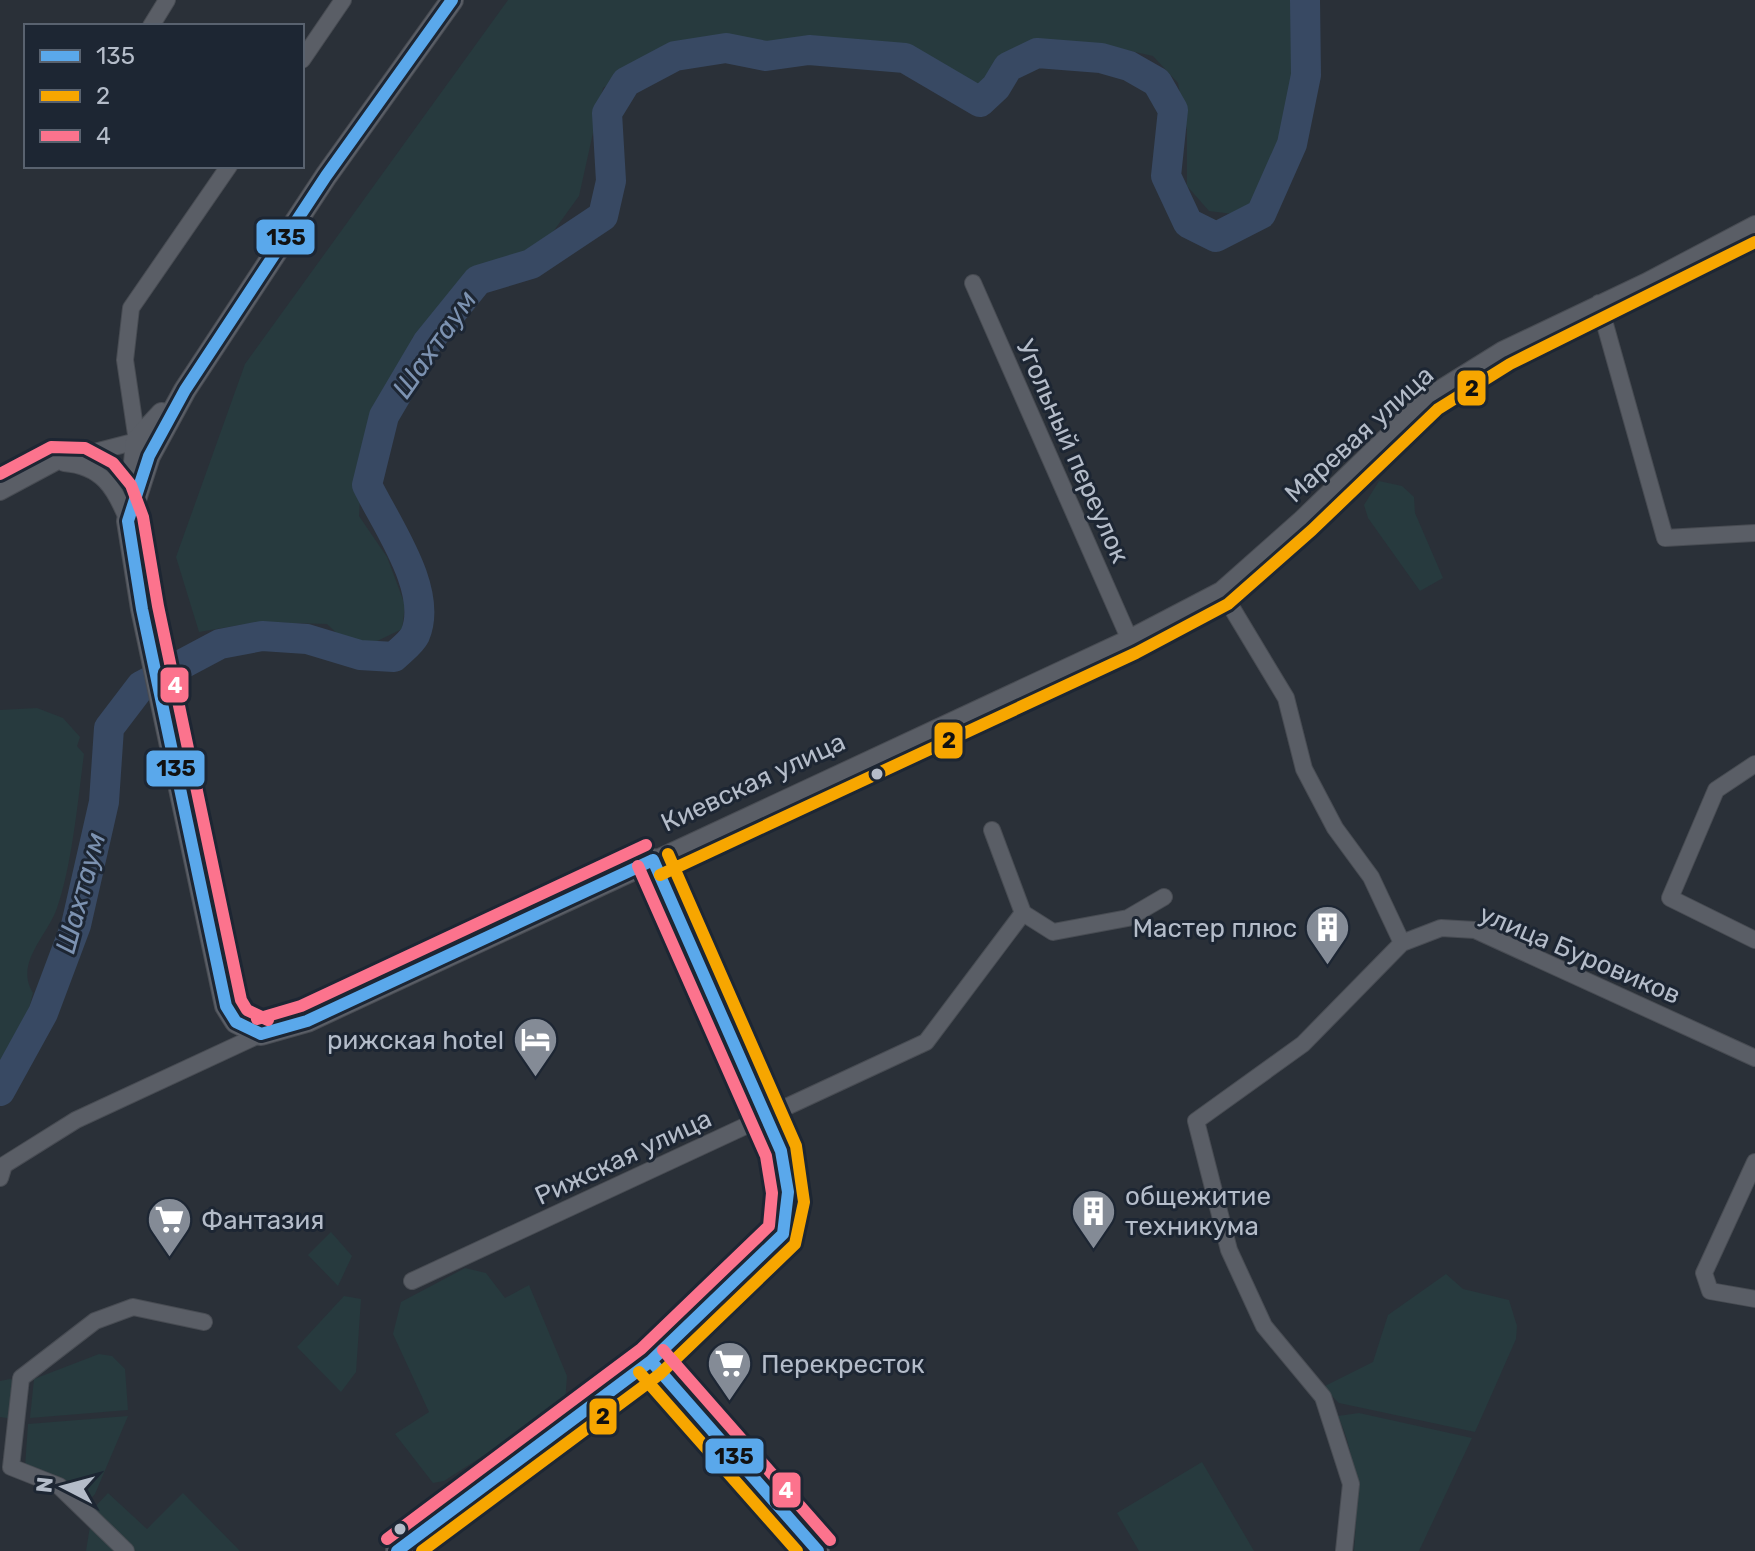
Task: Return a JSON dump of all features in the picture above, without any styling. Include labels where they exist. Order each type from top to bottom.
[{"type":"street","points":[[152,24],[167,0]]},
{"type":"street","points":[[304,57],[343,0]]},
{"type":"street","points":[[128,521],[149,456],[185,390],[326,176],[452,0]]},
{"type":"street","points":[[128,521],[137,441],[125,360],[131,308],[228,168]]},
{"type":"street","name":"Маревая улица","points":[[1221,590],[1428,396],[1502,350],[1755,224]]},
{"type":"street","name":"Угольный переулок","points":[[973,283],[1129,638]]},
{"type":"street","points":[[1599,303],[1665,538],[1755,533]]},
{"type":"street","points":[[0,492],[56,462],[137,441],[185,390]]},
{"type":"street","points":[[56,462],[84,464],[103,475],[117,492],[128,521],[142,609],[226,1006],[236,1022],[261,1034]]},
{"type":"street","points":[[1221,590],[1286,698],[1304,769],[1335,828],[1371,877],[1402,943]]},
{"type":"street","name":"Киевская улица","points":[[261,1034],[307,1021],[1129,638],[1221,590]]},
{"type":"street","points":[[1755,764],[1716,790],[1670,898],[1755,940]]},
{"type":"street","points":[[992,830],[1023,913],[1053,932],[1128,918],[1164,897]]},
{"type":"street","points":[[397,1551],[438,1517],[651,1361],[783,1234],[790,1209],[789,1180],[766,1117],[653,860]]},
{"type":"street","name":"Рижская улица","points":[[412,1281],[926,1042],[1023,913]]},
{"type":"street","name":"улица Буровиков","points":[[1344,1551],[1351,1484],[1323,1397],[1264,1326],[1229,1250],[1196,1121],[1303,1044],[1402,943],[1441,928],[1475,930],[1755,1058]]},
{"type":"street","points":[[0,1178],[4,1165],[76,1120],[261,1034]]},
{"type":"street","points":[[1755,1162],[1704,1273],[1710,1291],[1755,1299]]},
{"type":"street","points":[[126,1551],[59,1486],[11,1467],[21,1378],[95,1321],[133,1307],[204,1322]]},
{"type":"street","points":[[651,1361],[818,1551]]},
{"type":"green space","points":[[508,0],[1292,0],[1297,48],[1287,119],[1274,162],[1254,199],[1241,215],[1209,211],[1187,186],[1187,130],[1178,83],[1153,56],[1108,46],[1040,43],[997,62],[977,87],[897,45],[802,36],[766,44],[713,39],[652,58],[603,88],[579,196],[550,236],[521,260],[481,267],[413,337],[363,445],[359,516],[387,557],[405,605],[402,629],[373,643],[349,645],[327,624],[257,622],[199,632],[176,557],[245,364]]},
{"type":"green space","points":[[1379,481],[1402,486],[1414,497],[1415,513],[1443,578],[1420,591],[1368,518],[1364,505]]},
{"type":"green space","points":[[37,708],[63,718],[80,737],[77,746],[84,754],[74,832],[62,891],[53,918],[30,960],[28,982],[33,993],[26,1019],[0,1067],[0,710]]},
{"type":"green space","points":[[331,1232],[352,1256],[338,1286],[308,1255]]},
{"type":"green space","points":[[465,1268],[486,1273],[505,1298],[529,1285],[567,1376],[565,1403],[444,1481],[433,1483],[395,1434],[429,1412],[393,1334],[401,1302]]},
{"type":"green space","points":[[1446,1274],[1463,1289],[1509,1300],[1517,1326],[1516,1339],[1475,1432],[1339,1403],[1323,1387],[1373,1362],[1388,1315]]},
{"type":"green space","points":[[344,1296],[361,1299],[356,1372],[341,1392],[297,1347]]},
{"type":"green space","points":[[99,1354],[112,1356],[125,1369],[128,1410],[30,1418],[34,1379]]},
{"type":"green space","points":[[0,1381],[16,1381],[14,1419],[0,1417]]},
{"type":"green space","points":[[1359,1413],[1472,1438],[1419,1551],[1354,1551],[1356,1516],[1353,1465],[1338,1416]]},
{"type":"green space","points":[[128,1416],[95,1494],[87,1503],[25,1467],[28,1424]]},
{"type":"green space","points":[[1202,1462],[1254,1551],[1139,1551],[1117,1513]]},
{"type":"green space","points":[[108,1493],[147,1529],[183,1493],[240,1551],[132,1551],[91,1511]]},
{"type":"green space","points":[[90,1526],[115,1551],[86,1551]]},
{"type":"waterway","name":"Шахтаум","points":[[0,1091],[43,1013],[76,925],[104,802],[109,728],[141,686],[220,644],[262,636],[307,639],[360,655],[394,657],[415,635],[419,618],[413,579],[406,559],[367,485],[384,416],[427,343],[478,280],[531,264],[603,216],[611,181],[607,113],[626,82],[675,56],[726,48],[766,56],[809,50],[905,58],[980,102],[996,87],[1008,67],[1037,53],[1101,58],[1129,66],[1157,82],[1173,110],[1166,176],[1188,223],[1216,237],[1261,214],[1292,144],[1306,75],[1305,0]]},
{"type":"transit line","name":"135","points":[[261,1034],[236,1022],[226,1006],[142,609],[128,521],[149,456],[185,390],[326,176],[452,0]]},
{"type":"transit line","name":"2","points":[[660,875],[1136,653],[1228,604],[1312,530],[1438,409],[1510,364],[1755,242]]},
{"type":"transit line","name":"4","points":[[0,474],[51,447],[85,448],[113,463],[131,485],[143,517],[158,606],[241,1000],[247,1010],[268,1020]]},
{"type":"transit line","name":"4","points":[[257,1019],[301,1006],[646,845]]},
{"type":"transit line","name":"2","points":[[422,1551],[660,1374],[795,1244],[804,1202],[796,1146],[668,854]]},
{"type":"transit line","name":"135","points":[[261,1034],[307,1021],[653,860]]},
{"type":"transit line","name":"135","points":[[397,1551],[651,1361],[783,1234],[788,1192],[781,1151],[653,860]]},
{"type":"transit line","name":"4","points":[[387,1539],[641,1349],[769,1226],[772,1193],[766,1156],[638,866]]},
{"type":"transit line","name":"4","points":[[663,1350],[830,1540]]},
{"type":"transit line","name":"135","points":[[651,1361],[818,1551]]},
{"type":"transit line","name":"2","points":[[639,1372],[797,1551]]},
{"type":"place","name":"Мастер плюс","points":[[1328,967]]},
{"type":"place","name":"рижская hotel","points":[[535,1079]]},
{"type":"place","name":"общежитие техникума","points":[[1094,1250]]},
{"type":"place","name":"Фантазия","points":[[170,1259]]},
{"type":"place","name":"Перекресток","points":[[730,1403]]}]
